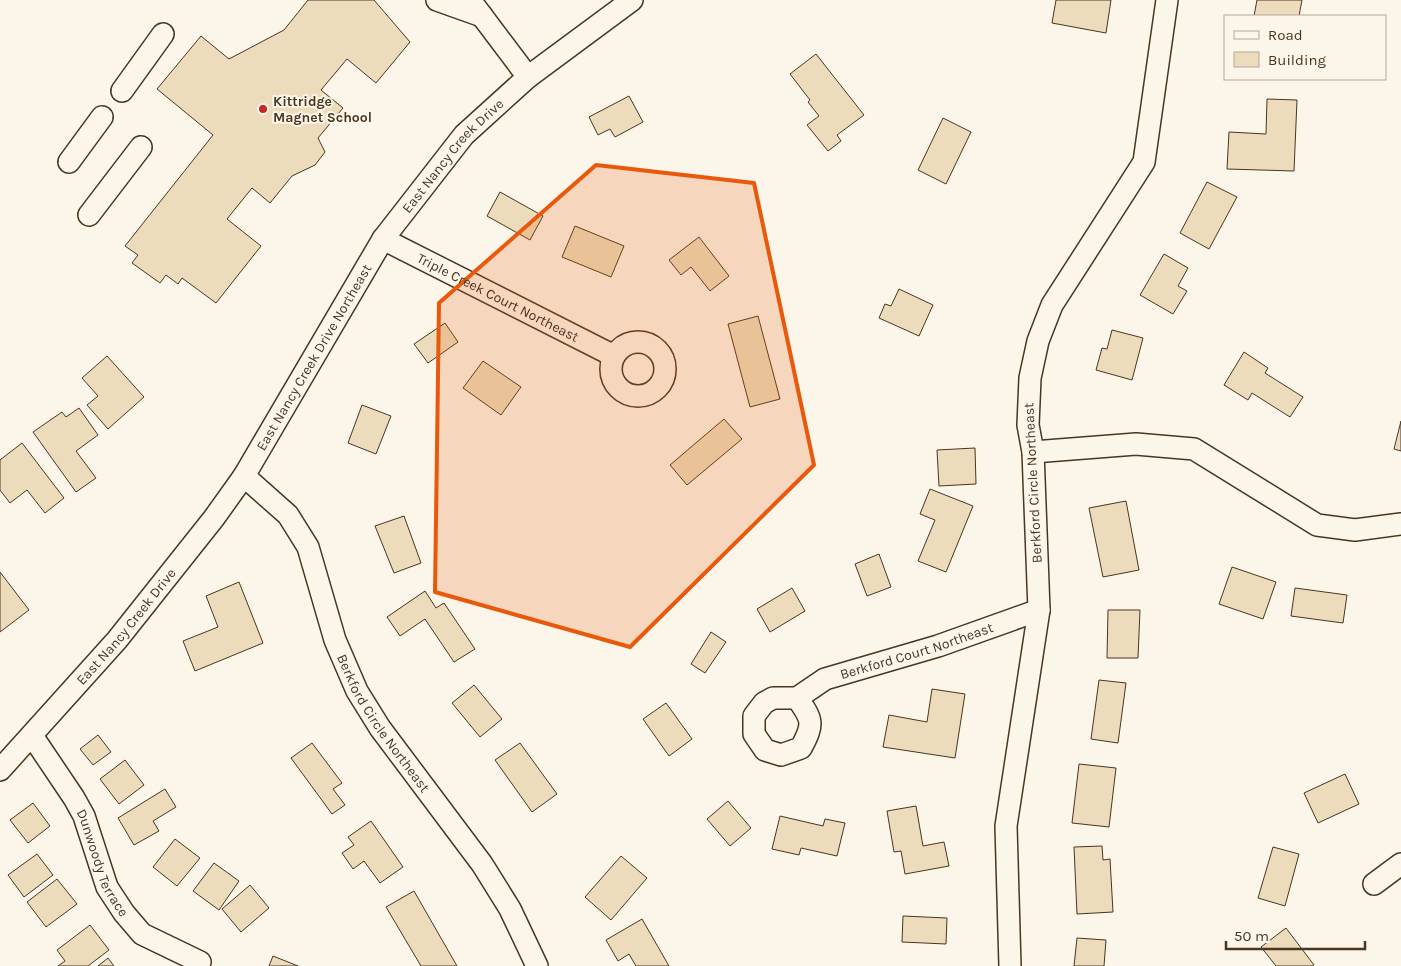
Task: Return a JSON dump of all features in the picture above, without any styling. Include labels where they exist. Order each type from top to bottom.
[{"type":"street","points":[[437,0],[476,8],[528,77],[632,0]]},
{"type":"street","name":"Berkford Circle Northeast","points":[[1010,966],[1006,826],[1039,610],[1033,452],[1028,425],[1030,378],[1038,341],[1052,305],[1144,162],[1167,0]]},
{"type":"street","points":[[122,91],[163,34]]},
{"type":"street","name":"East Nancy Creek Drive","points":[[383,239],[464,135],[528,77]]},
{"type":"street","points":[[69,162],[102,118]]},
{"type":"street","points":[[89,215],[141,147]]},
{"type":"street","name":"Triple Creek Court Northeast","points":[[383,239],[614,356]]},
{"type":"street","name":"East Nancy Creek Drive Northeast","points":[[244,476],[383,239]]},
{"type":"street","points":[[1033,452],[1136,444],[1194,449],[1317,525],[1355,530],[1401,524]]},
{"type":"street","name":"East Nancy Creek Drive","points":[[0,770],[123,633],[214,518],[244,476]]},
{"type":"street","name":"Berkford Circle Northeast","points":[[244,476],[288,515],[308,547],[335,640],[357,691],[380,728],[482,864],[510,909],[538,966]]},
{"type":"street","name":"Berkford Court Northeast","points":[[797,698],[826,679],[938,646],[1039,610]]},
{"type":"street","name":"Dunwoody Terrace","points":[[31,737],[74,798],[84,816],[107,887],[124,913],[142,934],[200,962]]},
{"type":"street","points":[[1374,884],[1401,864]]},
{"type":"highlighted area","points":[[596,165],[754,183],[814,465],[630,647],[435,592],[439,303]]},
{"type":"building","points":[[308,0],[374,0],[410,42],[376,83],[347,59],[321,90],[343,108],[318,138],[325,152],[315,165],[292,176],[270,203],[252,188],[227,219],[261,246],[216,303],[182,278],[178,284],[166,275],[160,283],[132,263],[138,255],[125,246],[213,135],[157,89],[201,36],[229,59],[284,30]]},
{"type":"building","points":[[1056,0],[1111,0],[1106,33],[1052,23]]},
{"type":"building","points":[[1257,0],[1302,0],[1299,15],[1254,15]]},
{"type":"building","points":[[816,54],[864,115],[837,135],[841,141],[828,151],[807,125],[819,116],[808,102],[810,100],[790,74]]},
{"type":"building","points":[[629,96],[643,122],[615,137],[610,129],[598,135],[589,117]]},
{"type":"building","points":[[1267,99],[1297,100],[1294,171],[1227,169],[1229,132],[1266,134]]},
{"type":"building","points":[[943,118],[971,132],[946,184],[918,170]]},
{"type":"building","points":[[1207,182],[1237,197],[1209,249],[1180,233]]},
{"type":"building","points":[[500,192],[543,216],[530,240],[487,216]]},
{"type":"building","points":[[575,226],[624,246],[611,277],[562,257]]},
{"type":"building","points":[[699,237],[729,276],[710,291],[691,267],[681,275],[669,260]]},
{"type":"building","points":[[1164,254],[1188,268],[1178,286],[1187,291],[1173,314],[1140,295]]},
{"type":"building","points":[[899,289],[933,305],[919,336],[879,318],[885,304],[891,306]]},
{"type":"building","points":[[758,316],[780,399],[750,407],[728,324]]},
{"type":"building","points":[[445,323],[458,342],[428,363],[414,344]]},
{"type":"building","points":[[1112,330],[1143,338],[1132,380],[1096,370],[1102,348],[1107,349]]},
{"type":"building","points":[[1244,352],[1268,368],[1265,373],[1303,397],[1290,417],[1252,393],[1248,400],[1224,385]]},
{"type":"building","points":[[107,356],[144,397],[108,429],[87,405],[98,396],[82,378]]},
{"type":"building","points":[[483,361],[521,387],[501,415],[463,388]]},
{"type":"building","points":[[362,405],[391,416],[376,454],[348,443]]},
{"type":"building","points":[[79,408],[98,435],[76,451],[96,478],[76,492],[33,432],[62,412],[66,417]]},
{"type":"building","points":[[724,419],[742,439],[687,485],[670,465]]},
{"type":"building","points":[[1401,421],[1401,451],[1394,449]]},
{"type":"building","points":[[22,443],[64,498],[45,513],[27,490],[10,503],[0,490],[0,460]]},
{"type":"building","points":[[975,448],[976,484],[939,486],[937,450]]},
{"type":"building","points":[[930,489],[973,506],[946,572],[918,561],[935,520],[920,514]]},
{"type":"building","points":[[1126,501],[1139,570],[1103,577],[1089,508]]},
{"type":"building","points":[[404,516],[421,563],[394,573],[375,526]]},
{"type":"building","points":[[879,554],[891,587],[867,596],[855,564]]},
{"type":"building","points":[[1232,567],[1276,582],[1263,619],[1219,604]]},
{"type":"building","points":[[0,572],[29,610],[0,632]]},
{"type":"building","points":[[239,582],[263,643],[195,671],[183,641],[218,627],[206,596]]},
{"type":"building","points":[[792,588],[805,611],[770,632],[757,609]]},
{"type":"building","points":[[1295,588],[1347,595],[1343,623],[1291,616]]},
{"type":"building","points":[[425,591],[436,608],[444,603],[475,649],[454,662],[425,619],[400,636],[387,617]]},
{"type":"building","points":[[1108,610],[1140,610],[1138,658],[1107,658]]},
{"type":"building","points":[[711,632],[726,642],[705,673],[691,664]]},
{"type":"building","points":[[1099,680],[1126,683],[1118,743],[1091,739]]},
{"type":"building","points":[[474,685],[502,719],[480,737],[452,703]]},
{"type":"building","points":[[932,689],[965,694],[955,758],[883,747],[889,715],[927,722]]},
{"type":"building","points":[[666,703],[692,739],[669,756],[643,719]]},
{"type":"building","points":[[98,735],[111,752],[93,765],[80,749]]},
{"type":"building","points":[[312,743],[342,783],[333,789],[345,805],[332,814],[291,758]]},
{"type":"building","points":[[520,743],[557,794],[532,812],[495,760]]},
{"type":"building","points":[[125,760],[144,785],[119,804],[100,779]]},
{"type":"building","points":[[1079,764],[1116,768],[1109,827],[1072,823]]},
{"type":"building","points":[[1345,774],[1359,804],[1318,823],[1304,793]]},
{"type":"building","points":[[165,789],[176,807],[153,821],[159,831],[134,845],[118,818]]},
{"type":"building","points":[[728,801],[751,828],[730,846],[707,819]]},
{"type":"building","points":[[33,803],[50,826],[28,843],[10,820]]},
{"type":"building","points":[[916,806],[923,846],[944,842],[949,866],[905,874],[901,851],[894,852],[887,811]]},
{"type":"building","points":[[780,816],[823,826],[825,819],[845,823],[837,856],[801,848],[799,855],[772,849]]},
{"type":"building","points":[[371,821],[403,867],[380,883],[364,861],[353,869],[342,853],[354,845],[348,837]]},
{"type":"building","points":[[175,839],[200,858],[177,886],[153,867]]},
{"type":"building","points":[[1102,846],[1103,860],[1110,859],[1113,912],[1077,914],[1074,847]]},
{"type":"building","points":[[1273,847],[1299,854],[1285,906],[1258,898]]},
{"type":"building","points":[[37,854],[53,875],[24,897],[8,875]]},
{"type":"building","points":[[621,856],[647,878],[611,920],[585,897]]},
{"type":"building","points":[[214,863],[239,881],[219,910],[193,891]]},
{"type":"building","points":[[57,879],[77,904],[46,927],[27,902]]},
{"type":"building","points":[[250,885],[269,908],[241,932],[222,909]]},
{"type":"building","points":[[414,891],[457,966],[421,966],[386,907]]},
{"type":"building","points":[[903,916],[947,918],[946,944],[902,942]]},
{"type":"building","points":[[642,919],[669,966],[636,966],[629,954],[618,961],[606,940]]},
{"type":"building","points":[[90,925],[109,950],[88,966],[58,966],[65,961],[57,950]]},
{"type":"building","points":[[1286,928],[1314,965],[1276,966],[1261,947]]},
{"type":"building","points":[[1077,938],[1106,940],[1104,966],[1074,966]]},
{"type":"building","points":[[273,956],[298,966],[269,966]]},
{"type":"building","points":[[108,958],[114,966],[98,966]]},
{"type":"place","name":"Kittridge Magnet School","points":[[263,109]]}]
